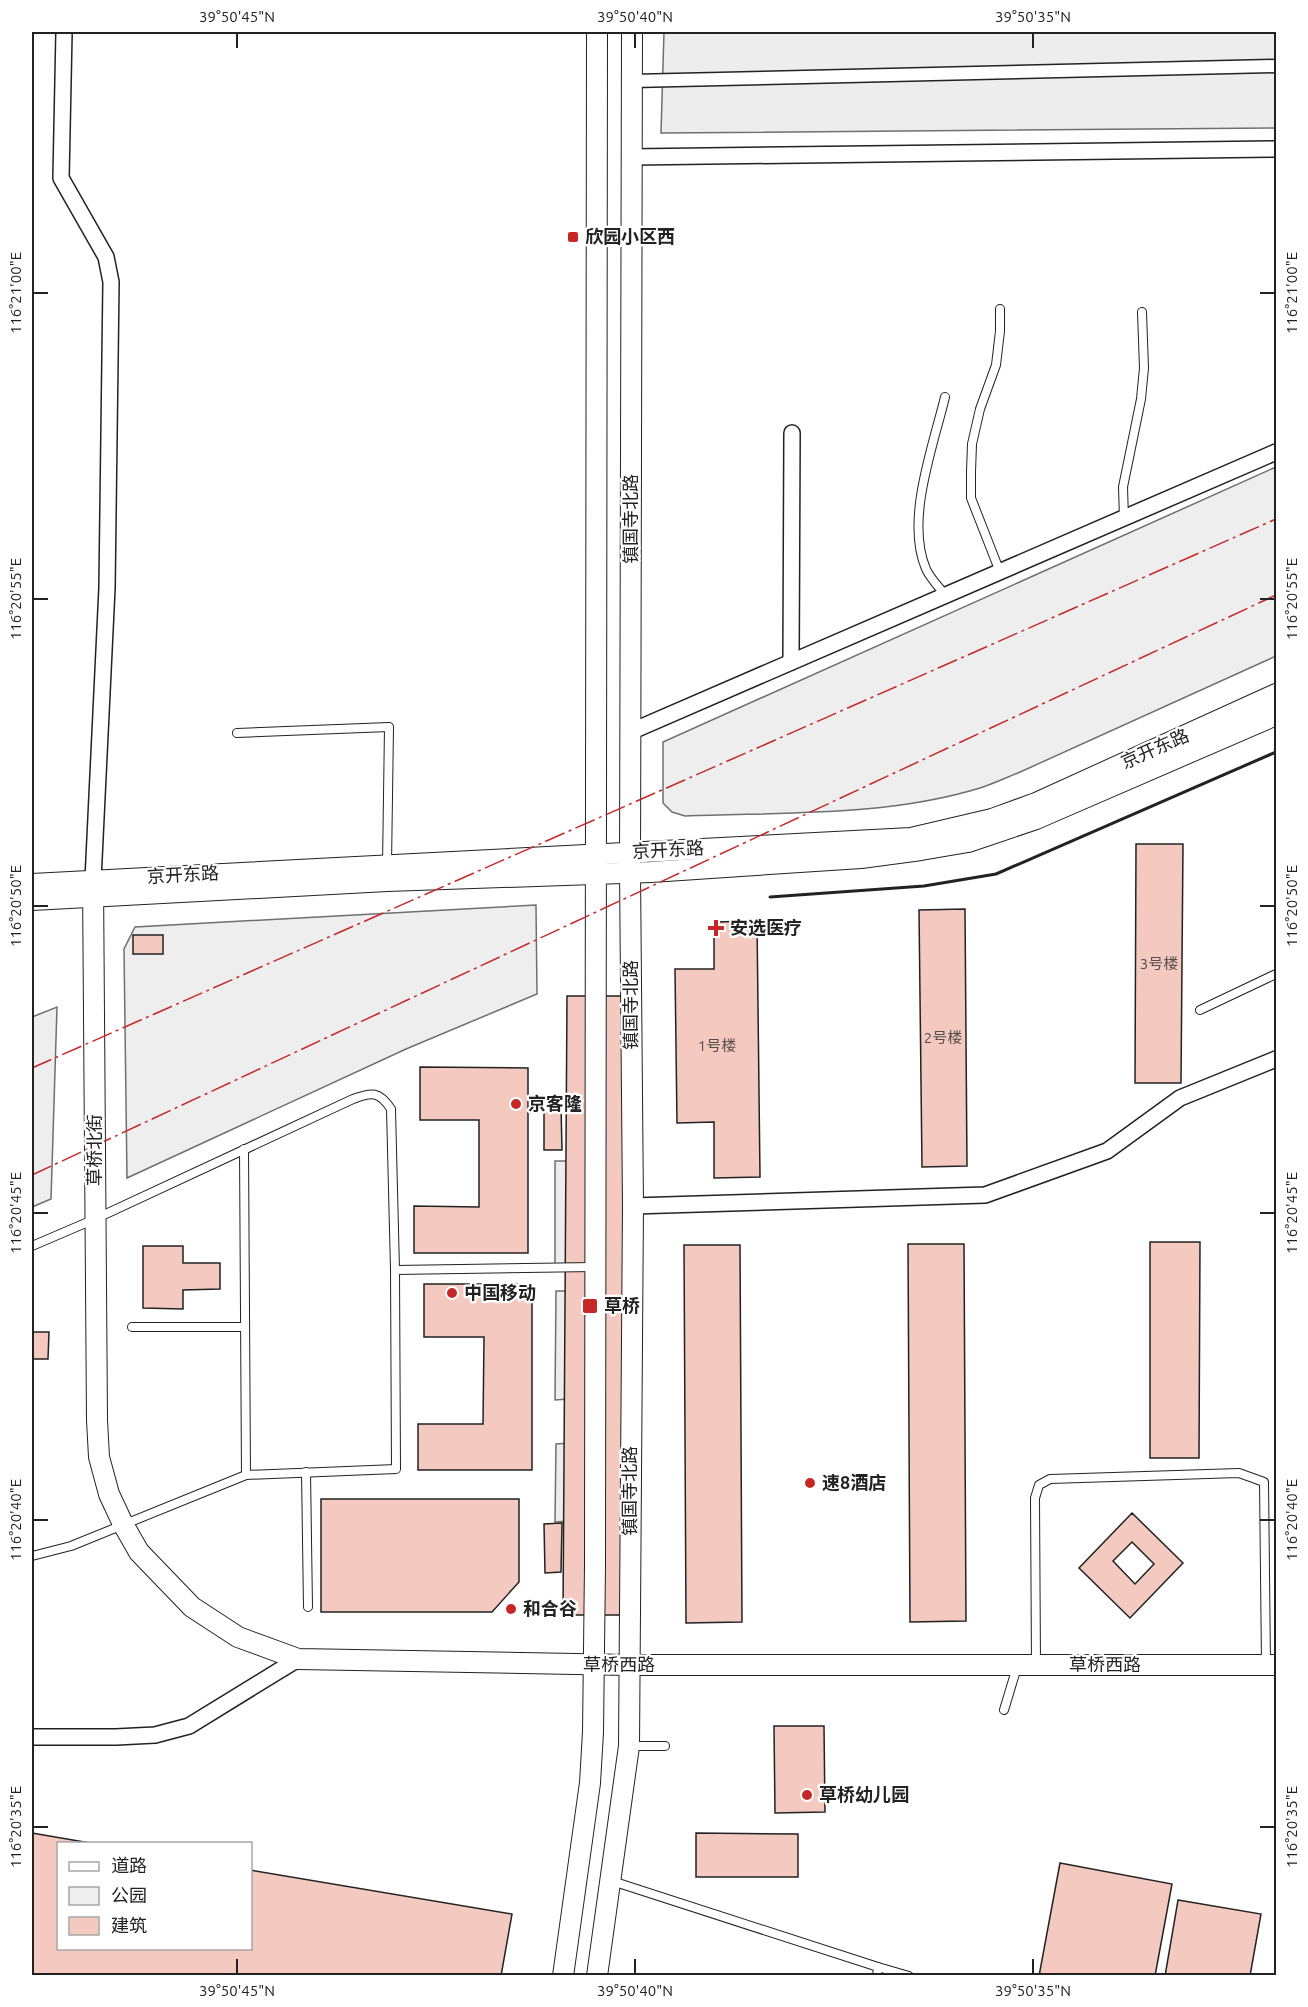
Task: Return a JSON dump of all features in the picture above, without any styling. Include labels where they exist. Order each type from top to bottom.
[{"type":"street","points":[[64,32],[61,178],[106,257],[111,282],[107,588],[93,889]]},
{"type":"street","name":"镇国寺北路","points":[[563,1976],[590,1783],[593,1665],[596,1267],[597,32]]},
{"type":"street","name":"镇国寺北路","points":[[597,1976],[628,1746],[633,1206],[630,732],[633,32]]},
{"type":"street","points":[[632,81],[1276,66]]},
{"type":"street","points":[[631,157],[1276,149]]},
{"type":"street","points":[[791,662],[792,433]]},
{"type":"street","points":[[630,732],[1276,452]]},
{"type":"street","name":"京开东路","points":[[32,900],[93,889],[596,863],[630,852],[911,838],[993,819],[1036,803],[1276,694]]},
{"type":"street","name":"京开东路","points":[[596,863],[630,872],[861,858],[968,842],[1036,819],[1276,715]]},
{"type":"street","name":"京开东路","points":[[32,884],[93,889]]},
{"type":"street","name":"草桥北街","points":[[93,889],[97,1420]]},
{"type":"street","points":[[633,1206],[985,1195],[1107,1151],[1180,1098],[1276,1059]]},
{"type":"street","name":"草桥西路","points":[[97,1420],[99,1457],[109,1494],[139,1552],[192,1607],[238,1637],[298,1659],[593,1665],[1271,1665]]},
{"type":"street","points":[[32,1737],[155,1735],[189,1726],[298,1659]]},
{"type":"lane","points":[[1000,309],[996,364],[980,409],[972,444],[971,498],[1000,572]]},
{"type":"lane","points":[[1124,518],[1123,487],[1141,399],[1144,368],[1142,312]]},
{"type":"lane","points":[[945,398],[921,492],[919,516],[921,546],[926,570],[945,595]]},
{"type":"lane","points":[[237,733],[389,727],[387,873]]},
{"type":"lane","points":[[1200,1010],[1276,974]]},
{"type":"lane","points":[[32,1246],[352,1099],[368,1094],[379,1095],[391,1109],[396,1469],[246,1475],[70,1546],[32,1556]]},
{"type":"lane","points":[[244,1149],[246,1475]]},
{"type":"lane","points":[[395,1270],[596,1267]]},
{"type":"lane","points":[[132,1327],[245,1327]]},
{"type":"lane","points":[[306,1472],[308,1607]]},
{"type":"lane","points":[[1004,1710],[1027,1665],[1035,1498],[1039,1485],[1050,1479],[1239,1473],[1264,1482],[1271,1665]]},
{"type":"lane","points":[[628,1746],[665,1746]]},
{"type":"lane","points":[[610,1880],[877,1971],[909,1976]]},
{"type":"green space","points":[[1276,467],[1276,656],[1018,773],[985,786],[944,797],[871,809],[685,816],[672,812],[663,803],[663,742]]},
{"type":"green space","points":[[536,905],[537,994],[406,1049],[127,1178],[124,949],[135,927]]},
{"type":"green space","points":[[57,1007],[51,1199],[32,1207],[32,1017]]},
{"type":"shaded area","points":[[664,32],[1276,32],[1276,128],[661,133]]},
{"type":"shaded area","points":[[555,1161],[569,1161],[569,1265],[555,1265]]},
{"type":"shaded area","points":[[556,1291],[569,1291],[569,1399],[555,1400]]},
{"type":"shaded area","points":[[570,1443],[569,1521],[555,1522],[556,1444]]},
{"type":"building","points":[[1136,844],[1183,844],[1181,1083],[1135,1083]]},
{"type":"building","points":[[965,909],[967,1166],[922,1167],[919,910]]},
{"type":"building","points":[[757,921],[760,1177],[714,1178],[714,1122],[677,1123],[675,969],[714,969],[714,922]]},
{"type":"building","points":[[133,935],[163,935],[163,954],[133,954]]},
{"type":"building","name":"草桥","points":[[567,996],[625,996],[621,1615],[563,1615]]},
{"type":"building","points":[[420,1067],[528,1068],[528,1253],[414,1253],[414,1206],[479,1207],[479,1120],[420,1120]]},
{"type":"building","points":[[544,1106],[561,1106],[562,1150],[544,1150]]},
{"type":"building","points":[[1150,1242],[1200,1242],[1199,1458],[1150,1458]]},
{"type":"building","points":[[908,1244],[964,1244],[966,1621],[910,1622]]},
{"type":"building","points":[[684,1245],[740,1245],[742,1622],[686,1623]]},
{"type":"building","points":[[143,1246],[183,1246],[183,1263],[220,1263],[220,1289],[183,1290],[183,1309],[143,1308]]},
{"type":"building","points":[[424,1284],[532,1284],[532,1470],[418,1470],[418,1424],[483,1424],[484,1337],[424,1337]]},
{"type":"building","points":[[32,1332],[49,1332],[48,1359],[32,1359]]},
{"type":"building","points":[[321,1499],[519,1499],[519,1582],[492,1612],[321,1612]]},
{"type":"building","points":[[1132,1513],[1183,1563],[1130,1618],[1079,1568]],"holes":[[[1132,1542],[1154,1564],[1135,1584],[1113,1561]]]},
{"type":"building","points":[[562,1523],[561,1572],[545,1573],[544,1524]]},
{"type":"building","points":[[774,1726],[824,1726],[825,1812],[775,1813]]},
{"type":"building","points":[[32,1833],[84,1842],[57,1842],[57,1950],[252,1950],[252,1870],[512,1914],[501,1976],[32,1976]]},
{"type":"building","points":[[696,1833],[798,1834],[798,1877],[696,1877]]},
{"type":"building","points":[[1060,1863],[1172,1884],[1155,1976],[1039,1976]]},
{"type":"building","points":[[1178,1900],[1261,1914],[1250,1976],[1165,1976]]},
{"type":"wall","points":[[770,897],[924,886],[996,874],[1276,752]]},
{"type":"power","points":[[32,1068],[1276,519]]},
{"type":"power","points":[[32,1175],[1276,595]]},
{"type":"place","name":"欣园小区西","points":[[573,237]]},
{"type":"place","name":"安选医疗","points":[[716,928]]},
{"type":"place","name":"京客隆","points":[[516,1104]]},
{"type":"place","name":"中国移动","points":[[452,1293]]},
{"type":"place","name":"草桥","points":[[590,1306]]},
{"type":"place","name":"速8酒店","points":[[810,1483]]},
{"type":"place","name":"和合谷","points":[[511,1609]]},
{"type":"place","name":"草桥幼儿园","points":[[807,1795]]}]
